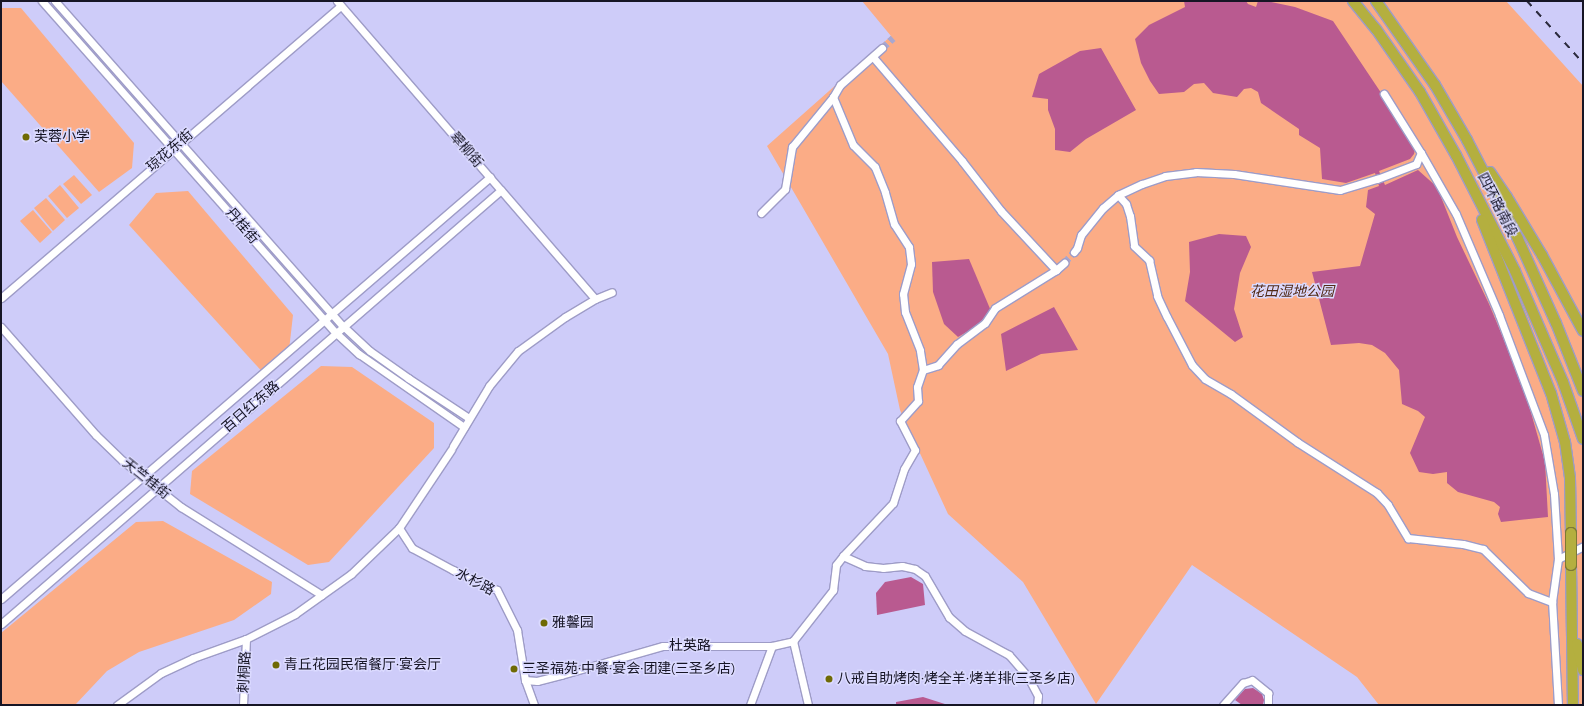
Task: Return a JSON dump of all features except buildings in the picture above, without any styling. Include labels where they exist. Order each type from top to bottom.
[{"type":"highway","name":"四环路南段","points":[[1353,1],[1376,28],[1420,92],[1456,155],[1518,278],[1563,382],[1583,439]]},
{"type":"highway","name":"四环路南段","points":[[1376,1],[1435,85],[1467,140],[1518,239],[1556,323],[1583,392]]},
{"type":"highway","points":[[1467,140],[1511,204],[1583,331]]},
{"type":"highway","points":[[1456,155],[1551,393],[1565,442],[1570,478],[1573,705]]},
{"type":"highway","points":[[1572,625],[1583,670]]},
{"type":"street","name":"丹桂街","points":[[42,1],[335,332],[360,354],[464,427]]},
{"type":"street","name":"丹桂街","points":[[55,1],[343,326],[370,351],[469,418]]},
{"type":"street","name":"琼花东街","points":[[1,298],[339,4]]},
{"type":"street","name":"翠柳街","points":[[339,4],[595,299]]},
{"type":"street","points":[[761,213],[785,189],[792,147],[833,97],[840,85],[882,48]]},
{"type":"street","points":[[872,57],[962,161],[1001,211],[1056,270]]},
{"type":"street","points":[[1384,94],[1421,153],[1456,214],[1499,315],[1544,435],[1554,494],[1558,559],[1552,602],[1558,705]]},
{"type":"street","points":[[808,705],[793,641],[833,590],[836,565],[893,504],[904,469],[915,450],[900,421],[918,401],[917,388],[924,370],[920,350],[905,312],[903,294],[911,264],[909,247],[894,224],[885,192],[875,167],[853,145],[833,97]]},
{"type":"street","points":[[1074,252],[1077,248],[1081,235],[1104,208],[1118,195],[1142,184],[1165,176],[1196,172],[1234,174],[1340,190],[1379,178],[1416,164],[1421,153]]},
{"type":"street","name":"百日红东路","points":[[1,599],[490,177]]},
{"type":"street","name":"百日红东路","points":[[1,624],[335,332],[501,190]]},
{"type":"street","points":[[1118,195],[1126,204],[1130,216],[1134,246],[1149,260],[1157,296],[1192,365],[1205,380],[1231,394],[1297,442],[1377,493],[1388,505],[1408,538],[1463,544],[1482,549],[1528,593],[1552,602]]},
{"type":"street","points":[[924,370],[938,365],[957,344],[985,323],[995,308],[1056,270],[1064,263]]},
{"type":"street","points":[[117,705],[162,673],[193,658],[246,639],[295,614],[351,574],[399,528],[452,448],[489,386],[518,351],[565,317],[595,299],[612,292]]},
{"type":"street","name":"天竺桂街","points":[[1,327],[96,435],[157,489],[199,519],[322,595]]},
{"type":"street","name":"水杉路","points":[[399,528],[412,548],[453,570],[497,590],[517,630],[525,680],[534,705]]},
{"type":"street","points":[[1558,559],[1583,546]]},
{"type":"street","points":[[843,556],[865,566],[883,568],[902,566],[915,569],[925,576],[949,617],[965,631],[1009,655],[1028,677],[1038,696],[1037,705]]},
{"type":"street","name":"刺桐路","points":[[243,705],[246,639]]},
{"type":"street","name":"杜英路","points":[[525,680],[537,681],[663,646],[772,646],[793,641]]},
{"type":"street","points":[[750,705],[772,646]]},
{"type":"street","points":[[1223,705],[1243,683],[1252,680],[1268,693],[1268,705]]},
{"type":"green space","name":"花田湿地公园","points":[[862,1],[1506,1],[1583,86],[1583,705],[1379,705],[1357,677],[1192,565],[1096,704],[1023,582],[948,514],[900,410],[888,354],[767,146],[891,36]]},
{"type":"green space","points":[[1,8],[21,8],[134,143],[132,168],[99,192],[1,81]]},
{"type":"green space","points":[[74,175],[92,195],[81,204],[63,184]]},
{"type":"green space","points":[[60,185],[79,208],[67,218],[48,196]]},
{"type":"green space","points":[[188,191],[293,315],[288,359],[266,376],[129,225],[156,193]]},
{"type":"green space","points":[[46,198],[65,220],[53,231],[34,208]]},
{"type":"green space","points":[[33,210],[52,232],[40,243],[20,221]]},
{"type":"green space","points":[[321,366],[352,367],[434,423],[434,448],[329,562],[308,565],[190,494],[192,471]]},
{"type":"green space","points":[[163,521],[272,582],[271,594],[234,620],[139,652],[107,671],[75,705],[1,705],[1,633],[136,522]]},
{"type":"shaded area","points":[[1184,1],[1246,1],[1248,4],[1256,7],[1258,1],[1267,1],[1295,7],[1333,21],[1416,145],[1414,154],[1410,159],[1379,171],[1385,185],[1418,170],[1437,187],[1457,237],[1489,304],[1524,388],[1545,462],[1548,517],[1501,522],[1498,514],[1500,507],[1494,502],[1458,492],[1447,483],[1447,472],[1433,474],[1419,472],[1410,453],[1425,417],[1418,411],[1402,404],[1399,370],[1385,353],[1372,345],[1359,343],[1331,345],[1312,272],[1360,266],[1375,214],[1366,207],[1368,190],[1379,186],[1375,173],[1346,183],[1322,179],[1320,148],[1299,135],[1299,129],[1261,103],[1258,92],[1251,88],[1244,89],[1237,97],[1213,93],[1204,83],[1194,84],[1184,92],[1159,94],[1150,81],[1141,63],[1135,39],[1149,25],[1185,7]]},
{"type":"shaded area","points":[[1101,48],[1136,110],[1086,139],[1070,152],[1055,150],[1055,129],[1048,110],[1048,99],[1032,97],[1039,74],[1080,51]]},
{"type":"shaded area","points":[[1219,234],[1246,236],[1251,247],[1240,273],[1234,309],[1243,337],[1235,342],[1185,301],[1190,272],[1189,242]]},
{"type":"shaded area","points":[[969,259],[991,311],[984,322],[958,337],[944,324],[933,292],[932,262]]},
{"type":"shaded area","points":[[1054,307],[1078,350],[1041,354],[1006,371],[1001,334]]},
{"type":"shaded area","points":[[911,577],[923,584],[925,605],[877,615],[876,593],[885,582]]},
{"type":"shaded area","points":[[1253,688],[1262,694],[1264,700],[1263,705],[1242,705],[1235,700],[1245,689]]},
{"type":"shaded area","points":[[923,697],[948,705],[896,705],[896,702]]},
{"type":"tunnel","points":[[882,48],[893,38]]},
{"type":"tunnel","points":[[1064,263],[1074,252]]},
{"type":"railway","points":[[1527,1],[1583,63]]},
{"type":"place","name":"芙蓉小学","points":[[26,137]]},
{"type":"place","name":"雅馨园","points":[[544,623]]},
{"type":"place","name":"青丘花园民宿餐厅·宴会厅","points":[[276,665]]},
{"type":"place","name":"三圣福苑·中餐·宴会·团建(三圣乡店)","points":[[514,669]]},
{"type":"place","name":"八戒自助烤肉·烤全羊·烤羊排(三圣乡店)","points":[[829,679]]}]
